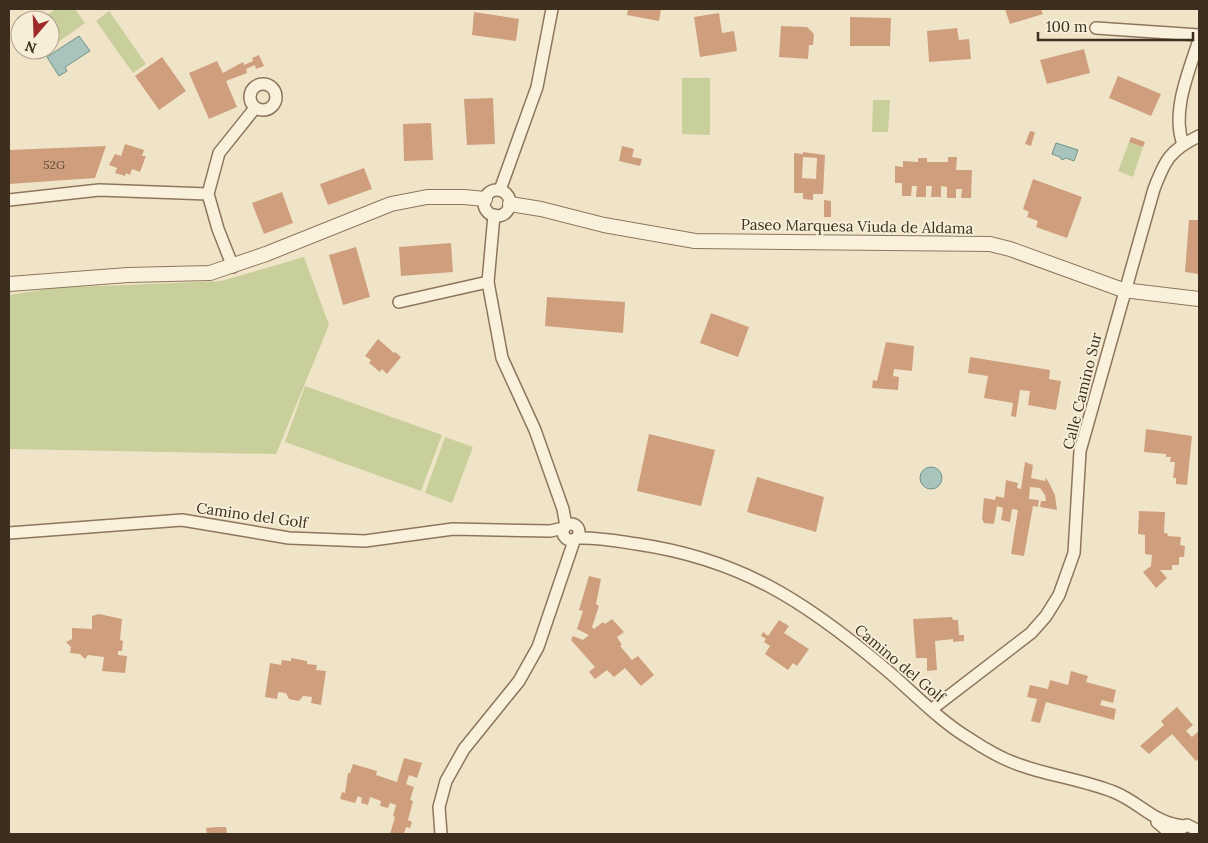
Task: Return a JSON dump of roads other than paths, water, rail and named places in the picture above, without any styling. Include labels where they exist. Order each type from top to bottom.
[{"type":"street","points":[[500,190],[537,87],[552,9]]},
{"type":"street","points":[[1096,28],[1199,35]]},
{"type":"street","points":[[1182,144],[1178,125],[1180,112],[1199,40]]},
{"type":"street","points":[[233,267],[218,229],[208,194],[219,152],[255,108]]},
{"type":"street","name":"Calle Camino Sur","points":[[932,709],[1031,633],[1059,595],[1074,554],[1080,451],[1123,290],[1161,170],[1167,159],[1182,144],[1199,136]]},
{"type":"street","points":[[9,200],[99,190],[208,194]]},
{"type":"street","points":[[500,190],[507,195],[510,204],[502,214],[494,215],[486,209],[485,199],[489,193],[500,190]]},
{"type":"street","points":[[9,284],[128,275],[210,273],[233,267],[391,204],[427,197],[485,199]]},
{"type":"street","name":"Paseo Marquesa Viuda de Aldama","points":[[510,204],[695,241],[990,244],[1010,249],[1123,290],[1199,299]]},
{"type":"street","points":[[441,834],[439,807],[449,774],[464,748],[519,681],[538,647],[565,562],[570,533],[535,430],[502,358],[488,282],[494,215]]},
{"type":"street","points":[[399,302],[488,282]]},
{"type":"street","name":"Camino del Golf","points":[[9,533],[182,520],[289,538],[365,541],[452,529],[550,531],[672,549],[735,570],[791,597],[838,631],[968,739],[1000,757],[1114,792],[1169,824],[1191,829]]},
{"type":"street","points":[[1149,814],[1171,834]]},
{"type":"water","points":[[79,36],[90,51],[65,67],[67,71],[59,76],[49,60],[60,60],[60,48]]},
{"type":"water","points":[[1056,143],[1078,150],[1074,161],[1066,158],[1062,160],[1060,157],[1052,154]]},
{"type":"water","points":[[927,467],[935,467],[942,474],[942,482],[935,489],[927,489],[920,482],[920,474]]}]
